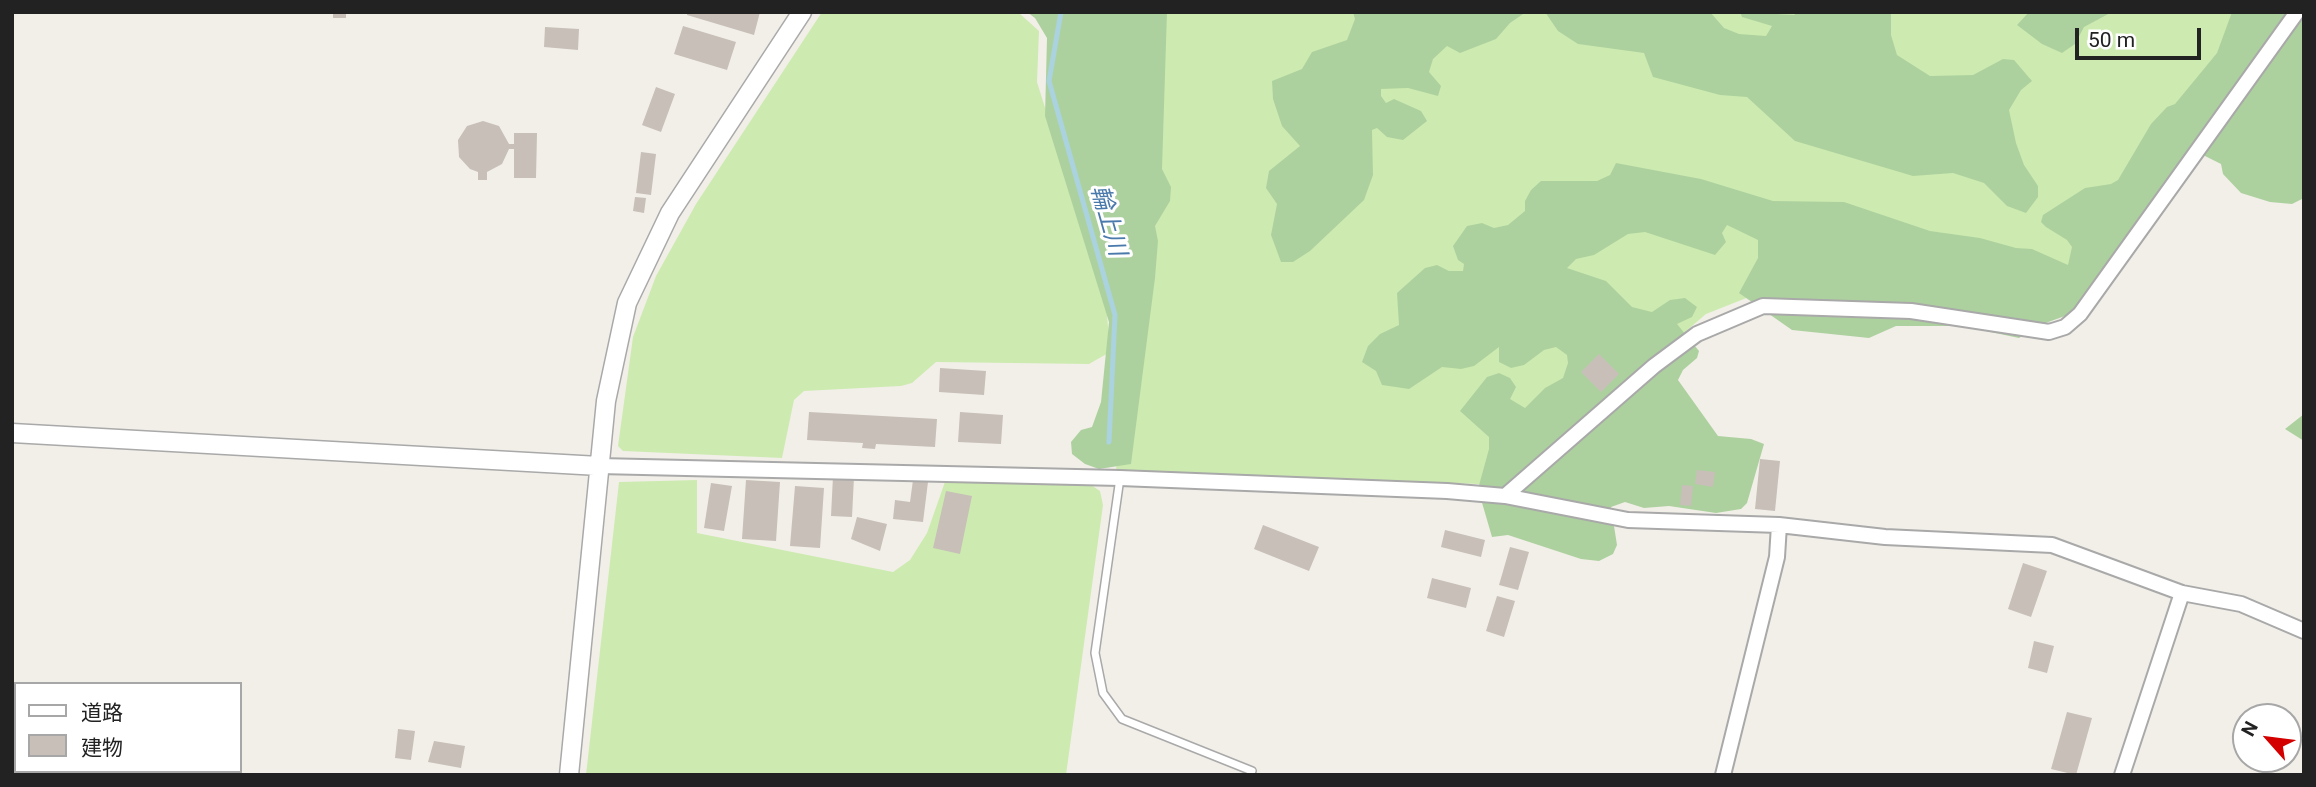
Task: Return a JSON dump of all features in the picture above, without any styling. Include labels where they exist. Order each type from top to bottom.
[{"type":"street","points":[[569,775],[606,401],[627,303],[670,212],[802,12]]},
{"type":"street","points":[[1505,496],[1654,366],[1697,334],[1763,306],[1911,311],[2049,332],[2065,327],[2080,314],[2297,12]]},
{"type":"street","points":[[12,433],[599,466],[1120,478],[1447,491],[1505,496],[1628,520],[1779,525],[1885,537],[2052,545],[2182,593],[2241,604],[2304,631]]},
{"type":"street","points":[[1723,775],[1777,557],[1779,525]]},
{"type":"street","points":[[2122,775],[2182,593]]},
{"type":"lane","points":[[1120,478],[1095,653],[1103,693],[1122,719],[1252,771]]},
{"type":"green space","points":[[822,12],[1018,12],[1039,31],[1037,82],[1106,302],[1110,352],[1089,364],[936,362],[912,383],[901,386],[804,391],[794,400],[782,458],[623,451],[618,446],[633,337],[656,276],[696,204]]},
{"type":"green space","points":[[1027,12],[1167,12],[1162,169],[1171,187],[1170,201],[1155,226],[1158,241],[1155,278],[1131,464],[1099,469],[1085,464],[1072,454],[1071,442],[1081,430],[1092,427],[1101,402],[1109,322],[1045,116],[1047,38],[1035,18]]},
{"type":"green space","points":[[1125,12],[2289,12],[2084,296],[2065,316],[2034,321],[1754,295],[1706,314],[1506,485],[1116,471],[1134,266]]},
{"type":"green space","points":[[1353,12],[1526,12],[1510,23],[1496,39],[1460,53],[1447,46],[1433,59],[1429,72],[1441,86],[1438,96],[1408,88],[1381,89],[1381,96],[1386,103],[1394,99],[1421,111],[1427,121],[1403,140],[1387,137],[1377,128],[1372,130],[1373,175],[1364,200],[1310,251],[1293,262],[1281,262],[1271,235],[1277,204],[1266,188],[1269,171],[1300,146],[1282,126],[1273,99],[1272,81],[1302,69],[1312,52],[1347,40],[1355,19]]},
{"type":"green space","points":[[1545,12],[1710,12],[1724,28],[1739,34],[1766,36],[1772,26],[1742,17],[1740,12],[1794,15],[1797,12],[1891,12],[1891,35],[1897,55],[1930,76],[1973,75],[2003,59],[2014,60],[2032,81],[2021,90],[2009,110],[2016,143],[2024,165],[2038,186],[2038,197],[2026,213],[2007,206],[1984,183],[1953,173],[1913,176],[1795,141],[1747,97],[1720,95],[1653,77],[1644,53],[1578,44],[1558,31]]},
{"type":"green space","points":[[2029,12],[2112,12],[2084,27],[2075,44],[2062,53],[2042,44],[2017,25]]},
{"type":"green space","points":[[2232,12],[2304,12],[2304,198],[2292,204],[2270,202],[2241,193],[2223,174],[2221,164],[2193,150],[2156,196],[2073,313],[2043,324],[2019,338],[1962,326],[1896,326],[1869,338],[1792,330],[1739,293],[1758,258],[1758,240],[1727,225],[1722,233],[1726,242],[1715,255],[1645,232],[1628,234],[1594,255],[1576,259],[1567,268],[1606,281],[1632,307],[1652,312],[1670,300],[1685,298],[1697,307],[1692,317],[1677,324],[1699,351],[1697,358],[1683,370],[1678,380],[1718,436],[1751,439],[1764,444],[1747,503],[1741,509],[1716,513],[1669,506],[1644,508],[1625,502],[1611,507],[1617,545],[1613,554],[1599,561],[1581,559],[1508,535],[1492,537],[1478,489],[1489,449],[1489,437],[1460,411],[1487,377],[1499,373],[1510,378],[1516,387],[1510,399],[1525,408],[1545,388],[1563,378],[1568,363],[1567,355],[1556,347],[1544,350],[1524,365],[1511,368],[1499,362],[1499,347],[1474,366],[1461,369],[1442,367],[1409,389],[1382,385],[1376,371],[1362,362],[1368,346],[1380,334],[1399,325],[1397,293],[1425,268],[1437,265],[1449,271],[1463,271],[1464,264],[1458,260],[1453,246],[1467,226],[1482,223],[1494,228],[1508,225],[1525,211],[1525,201],[1531,190],[1541,181],[1597,181],[1610,175],[1616,163],[1701,179],[1773,201],[1844,202],[1930,231],[2032,249],[2068,265],[2072,247],[2067,240],[2041,222],[2043,215],[2085,188],[2111,184],[2118,180],[2151,124],[2167,107],[2175,104],[2217,53]]},
{"type":"green space","points":[[2304,414],[2304,441],[2285,429]]},
{"type":"green space","points":[[946,479],[1091,485],[1100,491],[1103,505],[1066,775],[586,775],[619,482],[697,480],[697,533],[893,572],[910,560],[927,533]]},
{"type":"building","points":[[333,12],[346,12],[346,18],[333,18]]},
{"type":"building","points":[[687,12],[760,12],[754,35],[687,15]]},
{"type":"building","points":[[683,26],[736,42],[727,70],[674,54]]},
{"type":"building","points":[[545,27],[579,29],[578,50],[544,47]]},
{"type":"building","points":[[656,87],[675,94],[661,132],[642,125]]},
{"type":"building","points":[[483,121],[499,126],[509,144],[514,144],[514,133],[537,133],[536,178],[514,178],[514,149],[509,149],[502,164],[487,172],[487,180],[478,180],[478,172],[470,169],[459,157],[458,140],[467,126]]},
{"type":"building","points":[[641,152],[656,154],[651,195],[636,193]]},
{"type":"building","points":[[635,197],[646,198],[644,213],[633,211]]},
{"type":"building","points":[[1599,354],[1619,374],[1601,392],[1581,372]]},
{"type":"building","points":[[940,368],[986,371],[984,395],[939,392]]},
{"type":"building","points":[[809,412],[937,419],[935,447],[876,444],[875,449],[862,448],[863,443],[807,440]]},
{"type":"building","points":[[960,412],[1003,415],[1001,444],[958,442]]},
{"type":"building","points":[[1760,459],[1780,461],[1775,511],[1755,509]]},
{"type":"building","points":[[1697,470],[1715,472],[1713,487],[1695,484]]},
{"type":"building","points":[[833,476],[854,477],[852,517],[831,516]]},
{"type":"building","points":[[746,480],[780,482],[776,541],[742,539]]},
{"type":"building","points":[[913,480],[928,482],[923,522],[893,519],[895,500],[910,502]]},
{"type":"building","points":[[711,483],[732,486],[724,531],[704,528]]},
{"type":"building","points":[[1682,485],[1693,486],[1691,506],[1680,505]]},
{"type":"building","points":[[795,486],[824,488],[820,548],[790,546]]},
{"type":"building","points":[[946,491],[972,496],[960,554],[933,548]]},
{"type":"building","points":[[857,517],[887,524],[880,551],[851,539]]},
{"type":"building","points":[[1263,525],[1319,547],[1309,571],[1254,549]]},
{"type":"building","points":[[1445,530],[1485,540],[1481,557],[1441,547]]},
{"type":"building","points":[[1510,547],[1529,552],[1518,590],[1499,585]]},
{"type":"building","points":[[2023,563],[2047,571],[2031,617],[2008,609]]},
{"type":"building","points":[[1432,578],[1471,588],[1466,608],[1427,598]]},
{"type":"building","points":[[1497,596],[1515,601],[1504,637],[1486,631]]},
{"type":"building","points":[[2034,641],[2054,646],[2047,673],[2028,668]]},
{"type":"building","points":[[2067,712],[2092,718],[2076,775],[2051,769]]},
{"type":"building","points":[[398,729],[415,731],[411,760],[395,758]]},
{"type":"building","points":[[434,741],[465,746],[461,768],[428,762]]},
{"type":"waterway","name":"輪上川","points":[[1061,12],[1049,81],[1115,315],[1109,442]]}]
